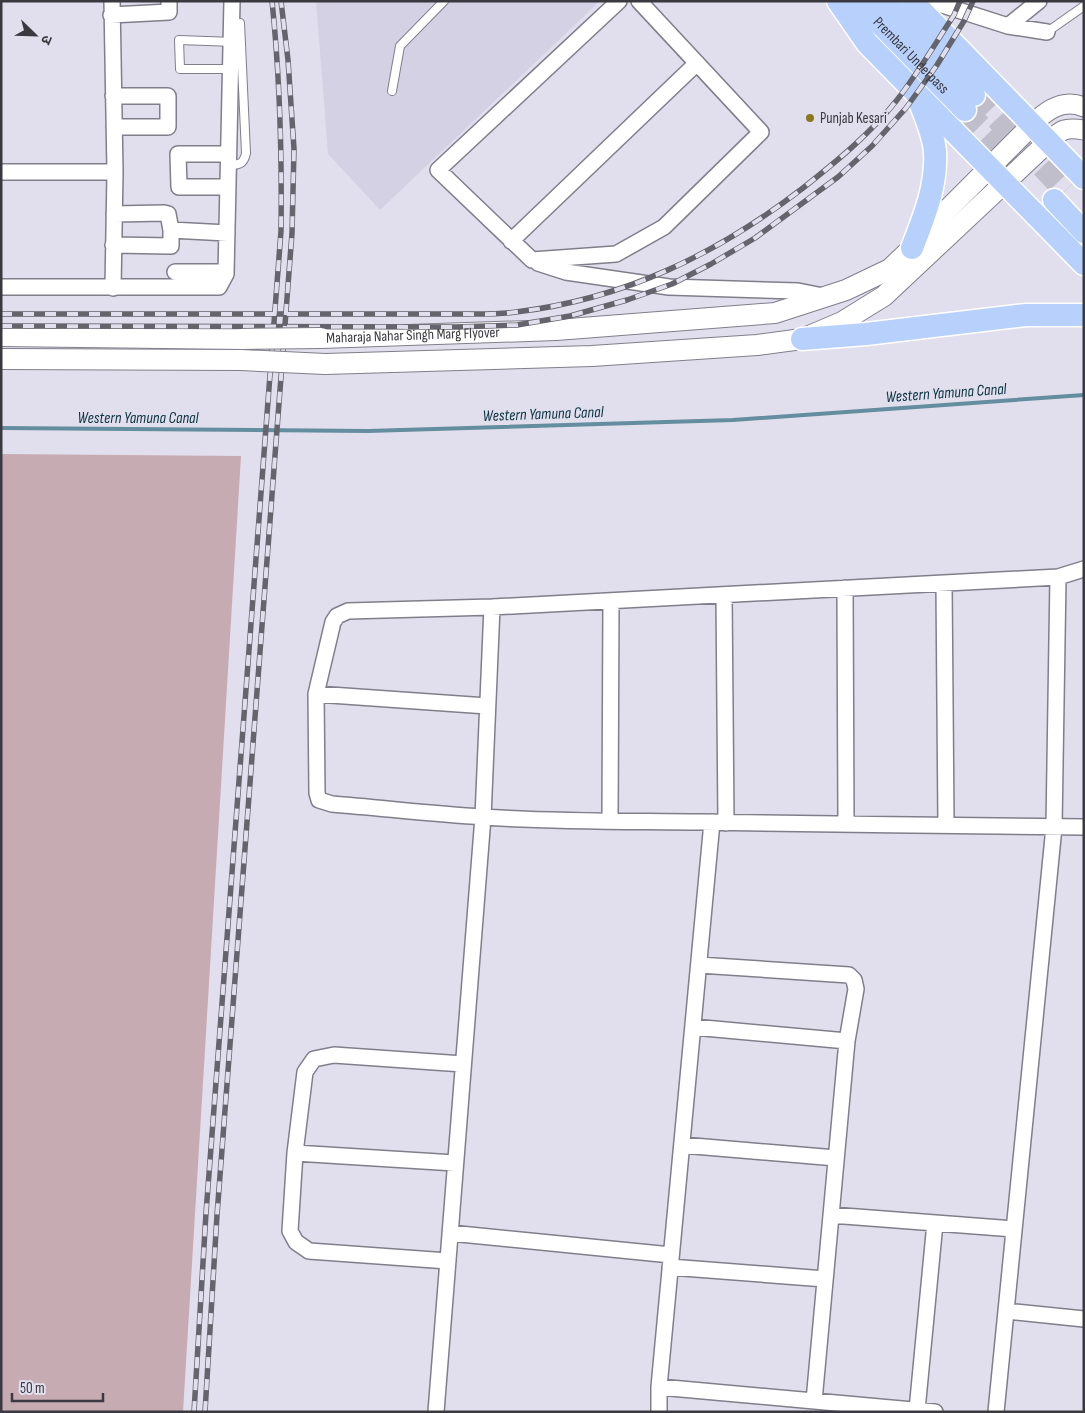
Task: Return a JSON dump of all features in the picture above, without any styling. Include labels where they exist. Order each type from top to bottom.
[{"type":"main road","points":[[838,1],[867,43],[1084,264]]},
{"type":"main road","name":"Prembari Underpass","points":[[858,1],[969,102],[884,1]]},
{"type":"main road","points":[[912,1],[1084,178]]},
{"type":"main road","points":[[912,248],[926,210],[933,183],[935,150],[929,126],[917,94]]},
{"type":"main road","points":[[996,175],[1032,125]]},
{"type":"main road","points":[[996,175],[1048,142]]},
{"type":"main road","name":"Maharaja Nahar Singh Marg Flyover","points":[[1,336],[321,338],[536,331],[775,313],[846,290],[890,269],[912,248],[924,233],[996,175]]},
{"type":"main road","name":"Maharaja Nahar Singh Marg Flyover","points":[[1,359],[241,360],[325,364],[592,356],[757,345],[802,339],[842,322],[884,296],[996,175]]},
{"type":"main road","points":[[1084,210],[1060,196],[1084,232]]},
{"type":"main road","points":[[802,339],[866,334],[1026,316],[1084,315]]},
{"type":"street","points":[[113,288],[115,172],[112,8],[169,12],[169,1]]},
{"type":"street","points":[[1,287],[219,287],[226,272],[229,69],[236,42],[232,1]]},
{"type":"street","points":[[619,1],[438,170],[532,260],[566,272],[669,287],[798,291],[823,296]]},
{"type":"street","points":[[532,260],[616,254],[664,228],[761,132],[639,1]]},
{"type":"street","points":[[930,1],[1008,26],[1047,32]]},
{"type":"street","points":[[1008,26],[1038,1]]},
{"type":"street","points":[[511,241],[697,63]]},
{"type":"street","points":[[113,96],[168,96],[168,127],[114,127]]},
{"type":"street","points":[[1032,125],[1058,105],[1074,103],[1084,107]]},
{"type":"street","points":[[1048,142],[1057,133],[1068,128],[1084,130]]},
{"type":"street","points":[[227,187],[179,187],[178,154],[228,159]]},
{"type":"street","points":[[1,172],[115,172]]},
{"type":"street","points":[[113,245],[171,246],[168,214],[114,214]]},
{"type":"street","points":[[171,230],[227,232]]},
{"type":"street","points":[[175,272],[226,272]]},
{"type":"street","points":[[1084,569],[1058,577],[492,607],[348,611],[337,616],[333,622],[316,694],[317,793],[319,800],[332,804],[483,817],[610,821],[1084,827]]},
{"type":"street","points":[[996,1412],[1054,827],[1058,577]]},
{"type":"street","points":[[944,583],[946,825]]},
{"type":"street","points":[[844,588],[846,824]]},
{"type":"street","points":[[659,1412],[659,1387],[698,965],[719,822],[724,595]]},
{"type":"street","points":[[610,821],[611,601]]},
{"type":"street","points":[[436,1412],[483,817],[492,607]]},
{"type":"street","points":[[316,694],[487,706]]},
{"type":"street","points":[[698,965],[849,975],[854,980],[856,989],[848,1041],[836,1158],[814,1401]]},
{"type":"street","points":[[693,1027],[848,1041]]},
{"type":"street","points":[[448,1261],[309,1251],[296,1242],[290,1231],[295,1153],[305,1072],[314,1059],[334,1055],[463,1064]]},
{"type":"street","points":[[682,1145],[836,1158]]},
{"type":"street","points":[[295,1153],[455,1163]]},
{"type":"street","points":[[831,1215],[1014,1229]]},
{"type":"street","points":[[917,1410],[935,1223]]},
{"type":"street","points":[[450,1233],[825,1279]]},
{"type":"street","points":[[1006,1311],[1084,1319]]},
{"type":"street","points":[[659,1387],[935,1412]]},
{"type":"lane","points":[[392,91],[400,46],[444,1]]},
{"type":"lane","points":[[1047,32],[1084,6]]},
{"type":"lane","points":[[228,159],[240,164],[244,162],[246,153],[236,42],[240,24]]},
{"type":"lane","points":[[229,69],[180,69],[178,40],[236,42]]},
{"type":"shaded area","points":[[316,1],[600,1],[380,210],[328,154]]},
{"type":"shaded area","points":[[1,454],[241,456],[183,1412],[1,1412]]},
{"type":"waterway","name":"Western Yamuna Canal","points":[[1,428],[368,431],[733,420],[1084,395]]},
{"type":"tunnel","points":[[974,95],[1065,191]]},
{"type":"tunnel","points":[[965,110],[1019,164]]},
{"type":"railway","points":[[194,1412],[206,1213],[281,231],[280,116],[272,1]]},
{"type":"railway","points":[[205,1412],[217,1215],[292,233],[294,149],[288,60],[281,1]]},
{"type":"railway","points":[[1,314],[494,314],[556,306],[632,284],[668,270],[703,253],[737,233],[803,188],[841,157],[876,124],[897,100],[954,15],[960,1]]},
{"type":"railway","points":[[1,326],[456,327],[517,325],[570,316],[627,300],[672,284],[711,264],[755,238],[838,177],[872,146],[906,108],[937,65],[964,21],[973,1]]},
{"type":"place","name":"Punjab Kesari","points":[[810,118]]}]
